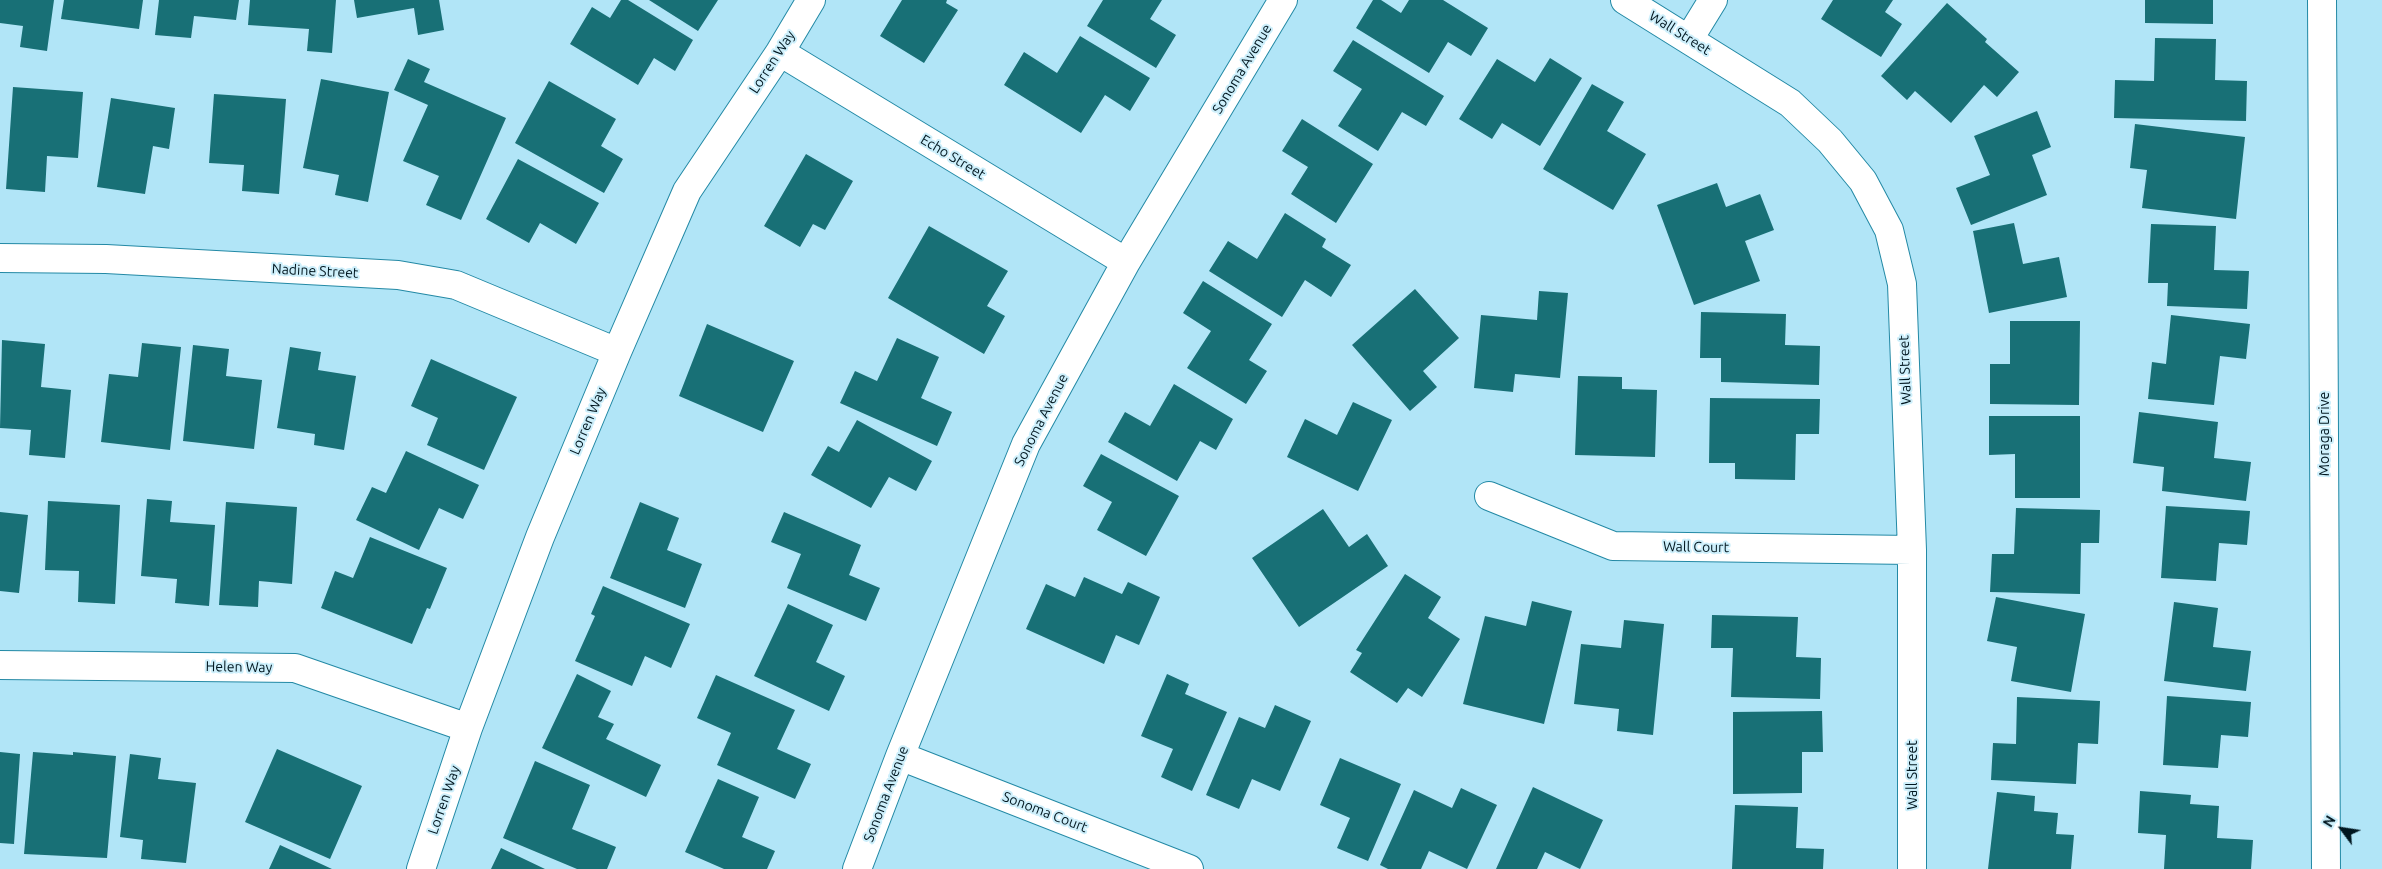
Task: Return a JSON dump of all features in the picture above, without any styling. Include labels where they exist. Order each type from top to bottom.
[{"type":"street","name":"Lorren Way","points":[[421,869],[468,728],[540,537],[617,352],[687,192],[780,52],[811,0]]},
{"type":"street","name":"Sonoma Avenue","points":[[857,869],[900,756],[1026,444],[1126,262],[1283,0]]},
{"type":"street","name":"Wall Street","points":[[1626,0],[1790,103],[1830,140],[1863,181],[1889,230],[1902,284],[1912,550],[1912,869]]},
{"type":"street","points":[[1689,39],[1713,0]]},
{"type":"street","name":"Moraga Drive","points":[[2322,0],[2326,869]]},
{"type":"street","name":"Echo Street","points":[[780,52],[1126,262]]},
{"type":"street","name":"Nadine Street","points":[[0,258],[106,260],[398,275],[456,285],[617,352]]},
{"type":"street","name":"Wall Court","points":[[1489,496],[1613,546],[1912,550]]},
{"type":"street","name":"Helen Way","points":[[0,665],[295,668],[468,728]]},
{"type":"street","name":"Sonoma Court","points":[[900,756],[1189,869]]},
{"type":"building","points":[[0,0],[54,0],[47,51],[20,47],[23,26],[0,23]]},
{"type":"building","points":[[64,0],[143,0],[139,29],[61,19]]},
{"type":"building","points":[[159,0],[239,0],[236,20],[194,16],[191,38],[155,35]]},
{"type":"building","points":[[250,0],[336,0],[332,53],[307,51],[309,29],[248,25]]},
{"type":"building","points":[[354,0],[439,0],[444,30],[418,35],[414,8],[357,18]]},
{"type":"building","points":[[621,0],[628,0],[693,40],[675,71],[654,58],[638,85],[570,44],[592,7],[610,18]]},
{"type":"building","points":[[649,0],[718,0],[698,31]]},
{"type":"building","points":[[902,0],[947,0],[946,3],[958,10],[924,63],[880,36]]},
{"type":"building","points":[[1103,0],[1162,0],[1150,19],[1176,35],[1156,68],[1087,26]]},
{"type":"building","points":[[1373,0],[1381,0],[1401,13],[1409,0],[1443,0],[1488,28],[1471,56],[1448,42],[1429,73],[1356,28]]},
{"type":"building","points":[[1833,0],[1893,0],[1885,12],[1902,24],[1881,57],[1821,19]]},
{"type":"building","points":[[2145,0],[2213,0],[2213,24],[2145,23]]},
{"type":"building","points":[[1947,3],[1987,39],[1985,42],[2019,72],[1997,97],[1984,85],[1951,123],[1915,91],[1907,100],[1881,76]]},
{"type":"building","points":[[1080,36],[1150,78],[1130,111],[1105,95],[1081,133],[1004,85],[1024,52],[1057,73]]},
{"type":"building","points":[[2155,38],[2216,39],[2215,80],[2247,81],[2246,121],[2114,118],[2115,80],[2154,81]]},
{"type":"building","points":[[1353,40],[1444,96],[1426,126],[1402,112],[1378,151],[1338,126],[1362,89],[1333,71]]},
{"type":"building","points":[[1550,58],[1582,78],[1540,146],[1502,123],[1492,139],[1459,119],[1497,59],[1535,82]]},
{"type":"building","points":[[408,59],[430,69],[424,82],[506,118],[461,220],[426,205],[439,176],[403,161],[428,105],[394,90]]},
{"type":"building","points":[[321,79],[389,92],[368,202],[335,195],[339,175],[303,168]]},
{"type":"building","points":[[549,81],[616,119],[601,146],[623,159],[604,193],[515,143]]},
{"type":"building","points":[[1592,84],[1624,102],[1607,131],[1646,154],[1613,210],[1543,169]]},
{"type":"building","points":[[13,87],[83,92],[78,158],[47,156],[45,192],[6,189]]},
{"type":"building","points":[[214,94],[286,99],[279,194],[242,191],[244,165],[209,163]]},
{"type":"building","points":[[111,98],[175,108],[169,149],[153,146],[145,194],[97,187]]},
{"type":"building","points":[[2037,111],[2051,147],[2032,155],[2047,195],[1971,225],[1956,188],[1990,175],[1974,136]]},
{"type":"building","points":[[1302,119],[1373,164],[1336,223],[1291,194],[1308,167],[1282,151]]},
{"type":"building","points":[[2135,124],[2245,137],[2236,219],[2142,208],[2147,170],[2130,168]]},
{"type":"building","points":[[806,154],[853,181],[825,230],[813,224],[800,247],[764,226]]},
{"type":"building","points":[[518,159],[599,203],[576,244],[540,223],[529,243],[486,219]]},
{"type":"building","points":[[1717,183],[1726,207],[1760,194],[1774,230],[1745,241],[1760,281],[1694,305],[1657,205]]},
{"type":"building","points":[[1285,213],[1326,239],[1322,247],[1351,265],[1331,297],[1305,280],[1282,317],[1209,271],[1228,241],[1257,259]]},
{"type":"building","points":[[2014,223],[2023,264],[2059,257],[2067,297],[1989,313],[1973,231]]},
{"type":"building","points":[[2151,224],[2216,226],[2214,270],[2249,271],[2247,309],[2167,306],[2168,283],[2148,283]]},
{"type":"building","points":[[929,226],[1008,271],[987,306],[1005,316],[984,354],[888,298]]},
{"type":"building","points":[[1203,281],[1272,324],[1249,360],[1267,371],[1246,404],[1187,368],[1211,331],[1183,313]]},
{"type":"building","points":[[1415,289],[1459,338],[1423,371],[1437,387],[1410,411],[1352,345]]},
{"type":"building","points":[[1539,291],[1568,293],[1560,378],[1515,374],[1513,392],[1474,388],[1481,315],[1537,320]]},
{"type":"building","points":[[1701,312],[1786,314],[1785,345],[1820,346],[1819,385],[1721,382],[1721,358],[1700,358]]},
{"type":"building","points":[[2171,315],[2250,324],[2246,359],[2220,356],[2214,405],[2148,399],[2152,362],[2166,364]]},
{"type":"building","points":[[2010,321],[2080,321],[2079,405],[1990,404],[1990,364],[2010,364]]},
{"type":"building","points":[[707,324],[794,361],[763,432],[679,396]]},
{"type":"building","points":[[897,338],[939,357],[921,398],[952,412],[937,446],[840,403],[855,371],[877,381]]},
{"type":"building","points":[[2,340],[45,344],[41,387],[71,390],[65,458],[29,455],[31,430],[0,428]]},
{"type":"building","points":[[142,343],[181,347],[170,450],[101,442],[109,374],[138,377]]},
{"type":"building","points":[[193,345],[229,349],[226,376],[262,380],[254,449],[183,441]]},
{"type":"building","points":[[290,347],[321,352],[318,370],[356,376],[344,450],[314,445],[315,434],[277,428]]},
{"type":"building","points":[[431,359],[517,397],[484,470],[427,445],[438,418],[411,406]]},
{"type":"building","points":[[1578,376],[1622,377],[1622,389],[1657,390],[1655,457],[1575,455]]},
{"type":"building","points":[[1174,384],[1233,419],[1216,450],[1200,441],[1177,481],[1108,442],[1125,412],[1150,426]]},
{"type":"building","points":[[1710,398],[1820,399],[1819,434],[1796,434],[1795,480],[1735,479],[1735,463],[1709,463]]},
{"type":"building","points":[[1353,402],[1392,420],[1358,491],[1287,457],[1305,419],[1337,435]]},
{"type":"building","points":[[2139,412],[2218,422],[2214,458],[2251,462],[2246,501],[2162,491],[2164,467],[2133,463]]},
{"type":"building","points":[[1989,416],[2080,416],[2080,498],[2015,498],[2015,454],[1989,455]]},
{"type":"building","points":[[857,420],[932,461],[916,491],[889,477],[871,508],[811,475],[828,446],[839,452]]},
{"type":"building","points":[[406,451],[479,485],[463,519],[439,508],[419,550],[356,520],[372,487],[386,493]]},
{"type":"building","points":[[1101,454],[1179,496],[1146,556],[1097,530],[1112,502],[1083,486]]},
{"type":"building","points":[[147,499],[172,501],[170,522],[215,525],[209,606],[175,603],[177,579],[141,576]]},
{"type":"building","points":[[48,501],[120,505],[115,604],[78,602],[79,571],[45,570]]},
{"type":"building","points":[[226,502],[297,507],[292,584],[259,581],[258,607],[219,605]]},
{"type":"building","points":[[640,502],[679,518],[667,550],[702,564],[685,608],[610,578]]},
{"type":"building","points":[[2166,506],[2250,511],[2247,545],[2219,543],[2216,581],[2161,578]]},
{"type":"building","points":[[2016,508],[2100,510],[2099,543],[2081,543],[2080,594],[1990,592],[1992,554],[2014,554]]},
{"type":"building","points":[[1323,509],[1349,547],[1367,534],[1388,566],[1299,627],[1252,558]]},
{"type":"building","points":[[0,512],[28,515],[19,593],[0,591]]},
{"type":"building","points":[[784,512],[861,545],[849,575],[880,588],[866,621],[787,588],[801,554],[771,542]]},
{"type":"building","points":[[370,537],[447,568],[430,609],[427,608],[412,644],[321,608],[335,571],[353,578]]},
{"type":"building","points":[[1405,574],[1441,597],[1428,618],[1460,639],[1422,697],[1408,688],[1397,703],[1350,672],[1362,653],[1356,650]]},
{"type":"building","points":[[1084,577],[1122,594],[1128,582],[1160,597],[1139,645],[1116,635],[1104,664],[1026,629],[1046,584],[1075,597]]},
{"type":"building","points":[[603,586],[690,624],[671,668],[645,656],[632,686],[575,661],[595,616],[591,614]]},
{"type":"building","points":[[1996,597],[2085,614],[2071,692],[2011,681],[2017,647],[1987,641]]},
{"type":"building","points":[[1532,601],[1572,611],[1544,724],[1463,704],[1485,616],[1526,626]]},
{"type":"building","points":[[2174,602],[2218,608],[2213,647],[2251,651],[2246,691],[2164,681]]},
{"type":"building","points":[[788,604],[833,625],[816,662],[845,676],[829,711],[754,676]]},
{"type":"building","points":[[1712,615],[1798,617],[1796,657],[1821,658],[1820,699],[1731,697],[1733,648],[1711,648]]},
{"type":"building","points":[[1624,620],[1664,624],[1653,735],[1617,731],[1619,709],[1574,704],[1581,644],[1621,648]]},
{"type":"building","points":[[577,674],[611,691],[598,717],[614,724],[606,739],[661,765],[646,797],[542,748]]},
{"type":"building","points":[[1167,674],[1189,684],[1185,694],[1227,712],[1192,791],[1161,777],[1173,749],[1141,736]]},
{"type":"building","points":[[716,675],[795,710],[777,749],[811,764],[795,799],[717,765],[731,733],[697,718]]},
{"type":"building","points":[[2167,696],[2251,702],[2248,737],[2221,735],[2218,768],[2163,765]]},
{"type":"building","points":[[2017,697],[2100,701],[2098,744],[2078,743],[2076,784],[1991,780],[1993,743],[2016,744]]},
{"type":"building","points":[[1275,705],[1311,721],[1280,791],[1252,779],[1239,809],[1206,795],[1239,717],[1265,728]]},
{"type":"building","points":[[1822,711],[1823,752],[1802,752],[1802,793],[1733,794],[1733,712]]},
{"type":"building","points":[[277,749],[362,786],[330,859],[245,822]]},
{"type":"building","points":[[0,752],[20,754],[14,844],[0,843]]},
{"type":"building","points":[[33,752],[73,755],[73,752],[116,756],[107,858],[24,854]]},
{"type":"building","points":[[130,754],[161,758],[158,779],[196,783],[186,863],[141,859],[143,840],[120,837]]},
{"type":"building","points":[[1340,758],[1401,784],[1368,861],[1337,848],[1350,818],[1320,805]]},
{"type":"building","points":[[535,761],[590,785],[572,829],[616,847],[607,869],[577,869],[503,838]]},
{"type":"building","points":[[718,779],[759,797],[742,837],[775,851],[767,869],[724,869],[685,852]]},
{"type":"building","points":[[1533,787],[1603,820],[1580,869],[1545,852],[1537,869],[1496,869]]},
{"type":"building","points":[[1461,788],[1497,805],[1467,869],[1429,851],[1421,869],[1388,869],[1380,865],[1414,790],[1452,808]]},
{"type":"building","points":[[2140,791],[2191,795],[2190,804],[2219,806],[2217,838],[2253,840],[2251,869],[2164,869],[2166,835],[2138,833]]},
{"type":"building","points":[[1997,792],[2035,796],[2034,811],[2058,813],[2056,834],[2074,835],[2071,869],[1988,869]]},
{"type":"building","points":[[1735,805],[1798,807],[1796,848],[1824,849],[1823,869],[1732,869]]},
{"type":"building","points":[[280,845],[332,869],[269,869]]},
{"type":"building","points":[[501,848],[545,869],[491,869]]}]
